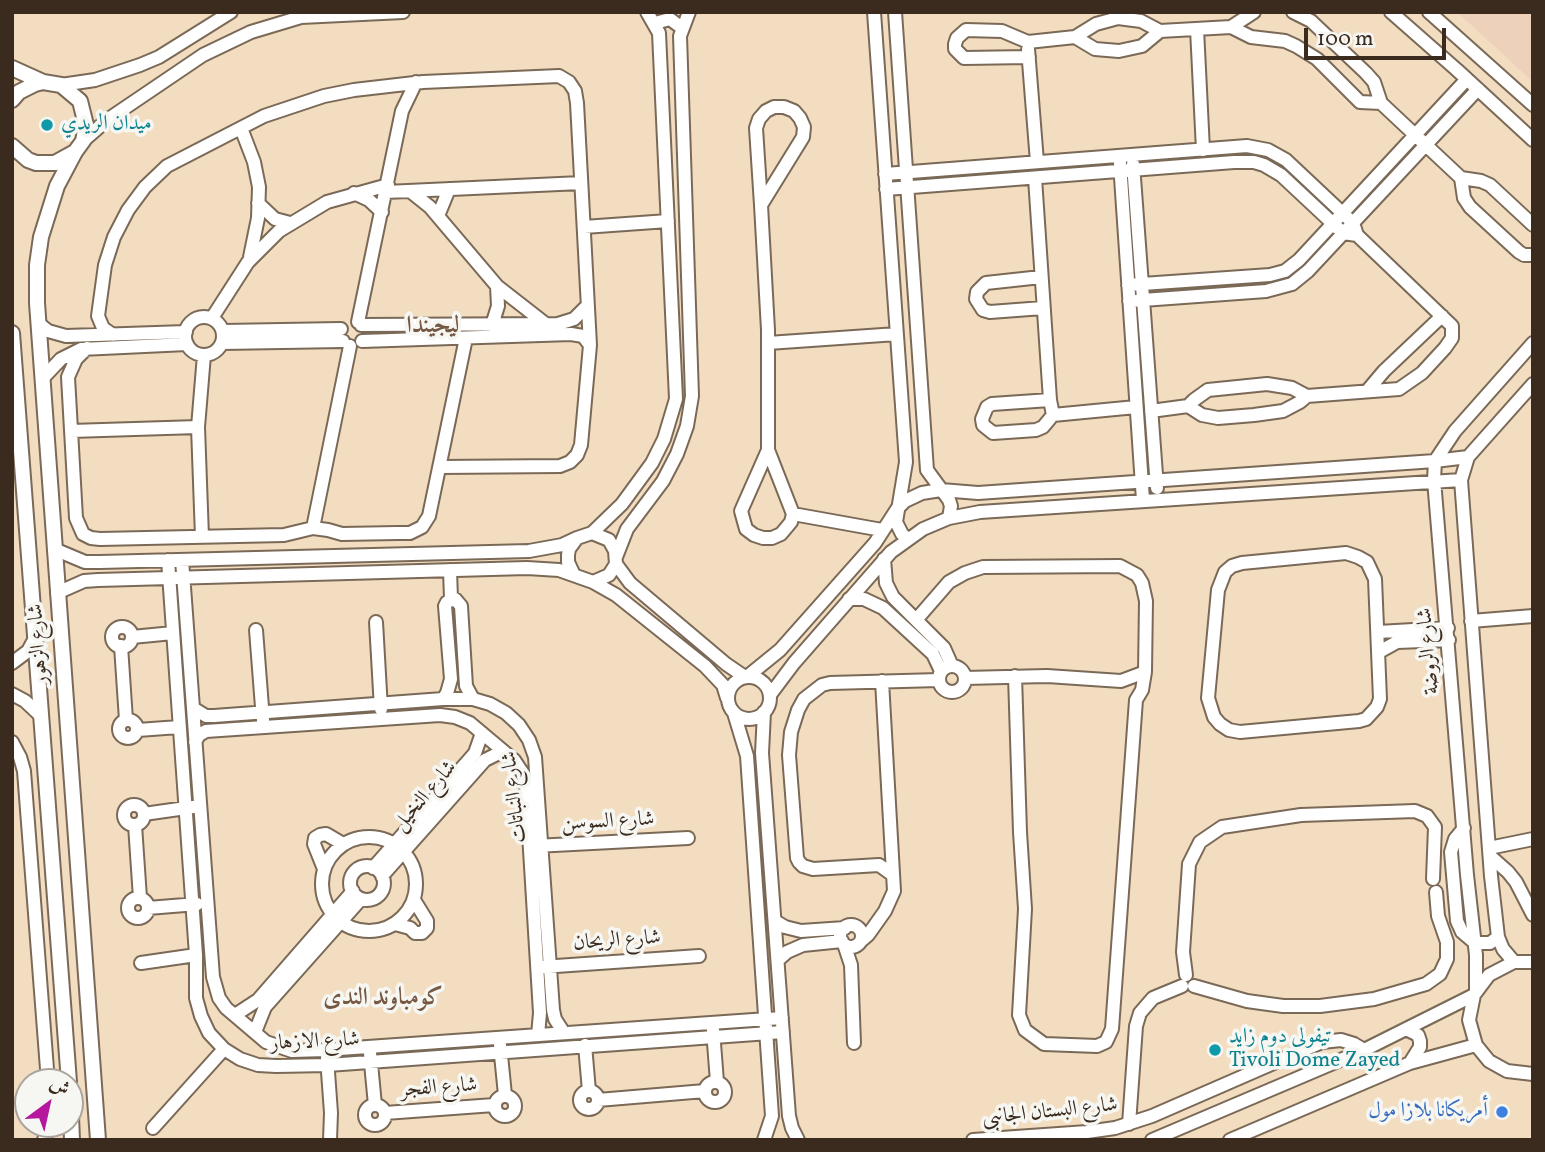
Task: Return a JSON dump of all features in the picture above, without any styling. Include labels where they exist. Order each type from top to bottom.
[{"type":"main road","points":[[12,68],[44,82],[61,85],[75,95],[84,108],[86,125],[79,146],[63,160],[46,164],[28,160],[12,146]]},
{"type":"main road","points":[[12,100],[27,87],[44,82]]},
{"type":"main road","name":"شارع الزهور","points":[[79,146],[57,186],[41,237],[37,265],[38,323],[98,1140]]},
{"type":"main road","name":"شارع الزهور","points":[[12,333],[68,1068]]},
{"type":"main road","points":[[18,433],[31,425],[46,429]]},
{"type":"main road","points":[[52,873],[65,878],[78,871]]},
{"type":"street","points":[[61,85],[95,80],[159,57],[231,12]]},
{"type":"street","points":[[79,146],[107,120],[203,55],[251,32],[302,17],[403,12]]},
{"type":"street","points":[[593,582],[609,575],[627,529],[663,481],[687,426],[692,396],[680,36],[689,12]]},
{"type":"street","points":[[874,12],[906,463],[896,522],[908,539]]},
{"type":"street","points":[[895,12],[926,470],[946,495],[951,506],[949,519]]},
{"type":"street","points":[[1029,57],[964,58],[956,50],[955,44],[957,38],[967,30],[995,29],[1028,42],[1075,37],[1096,24],[1118,18],[1141,21],[1160,31],[1231,27],[1254,12]]},
{"type":"street","points":[[1293,12],[1317,26],[1366,73],[1374,82],[1381,103],[1461,178],[1490,185],[1533,225]]},
{"type":"street","points":[[1391,12],[1533,140]]},
{"type":"street","points":[[1429,12],[1533,105]]},
{"type":"street","points":[[651,18],[670,19],[682,28]]},
{"type":"street","points":[[54,549],[85,562],[528,551],[562,545],[592,533],[639,484],[664,439],[674,407],[676,379],[659,33],[651,18]]},
{"type":"street","points":[[1231,27],[1251,37],[1285,41],[1296,46],[1317,60],[1360,102],[1381,103]]},
{"type":"street","points":[[1197,29],[1203,150]]},
{"type":"street","points":[[1075,37],[1095,49],[1119,51],[1142,46],[1160,31]]},
{"type":"street","points":[[1028,42],[1037,162]]},
{"type":"street","points":[[109,339],[98,316],[98,310],[105,265],[114,237],[128,210],[145,187],[167,166],[293,105],[334,94],[416,82],[559,76],[569,82],[575,91],[577,103],[590,345],[581,445],[570,462],[560,466],[440,467]]},
{"type":"street","points":[[1128,285],[1278,274],[1292,267],[1467,79]]},
{"type":"street","points":[[349,339],[365,333],[360,324],[402,111],[416,82]]},
{"type":"street","points":[[390,85],[402,111]]},
{"type":"street","points":[[1129,301],[1284,288],[1308,271],[1351,231],[1478,89]]},
{"type":"street","points":[[761,205],[803,137],[804,127],[800,118],[794,111],[784,107],[766,111],[756,128],[768,343],[768,450],[793,514],[787,529],[772,538],[754,535],[746,529],[741,511],[768,450]]},
{"type":"street","points":[[241,128],[257,172],[256,233],[248,262]]},
{"type":"street","points":[[885,174],[1257,147],[1277,154],[1337,218],[1452,326],[1452,338],[1422,373],[1399,389],[1307,396],[1276,384],[1231,387],[1208,390],[1188,407]]},
{"type":"street","points":[[1133,155],[1158,499]]},
{"type":"street","points":[[1119,156],[1143,500]]},
{"type":"street","points":[[886,189],[1234,162],[1264,165],[1337,218]]},
{"type":"street","points":[[1035,178],[1053,415]]},
{"type":"street","points":[[1461,178],[1464,198],[1470,207],[1519,252],[1533,255]]},
{"type":"street","points":[[212,318],[248,262],[265,243],[290,223],[327,202],[353,193],[387,189],[410,191],[581,183]]},
{"type":"street","points":[[438,216],[449,189]]},
{"type":"street","points":[[410,191],[438,216],[497,286],[554,328]]},
{"type":"street","points":[[353,193],[369,200],[382,212]]},
{"type":"street","points":[[258,203],[275,219],[290,223]]},
{"type":"street","points":[[584,227],[668,221]]},
{"type":"street","points":[[1041,277],[986,284],[976,292],[976,299],[978,306],[990,312],[1044,308]]},
{"type":"street","points":[[492,325],[498,306],[497,286]]},
{"type":"street","points":[[223,337],[466,338],[554,328],[574,319],[587,306]]},
{"type":"street","points":[[1368,390],[1384,371],[1442,316]]},
{"type":"street","points":[[199,317],[212,318],[221,326],[223,337],[215,352],[204,355],[197,354],[186,338],[193,320],[199,317]]},
{"type":"street","points":[[313,528],[349,339],[350,321],[360,324],[554,328],[577,334],[590,345]]},
{"type":"street","points":[[38,323],[48,331],[60,335],[109,339],[186,338]]},
{"type":"street","points":[[768,343],[897,334]]},
{"type":"street","points":[[60,335],[62,359]]},
{"type":"street","points":[[87,348],[76,359],[68,377],[76,518],[83,534],[100,539],[284,535],[313,528],[342,534],[410,533],[422,527],[429,516],[466,338]]},
{"type":"street","points":[[42,379],[71,353],[109,339]]},
{"type":"street","points":[[1434,461],[1455,431],[1533,343]]},
{"type":"street","points":[[202,537],[198,427],[204,355]]},
{"type":"street","name":"شارع الروضة","points":[[1514,962],[1506,954],[1498,937],[1461,480],[1468,457],[1533,384]]},
{"type":"street","points":[[1152,411],[1188,407],[1202,415],[1218,418],[1254,415],[1283,411],[1307,396]]},
{"type":"street","points":[[1050,400],[992,404],[987,407],[982,419],[993,433],[1043,427],[1053,415],[1136,407]]},
{"type":"street","points":[[71,431],[198,427]]},
{"type":"street","points":[[727,698],[733,684],[780,650],[875,543],[897,509],[913,496],[931,491],[978,493],[1468,457]]},
{"type":"street","name":"شارع الروضة","points":[[1434,461],[1475,943],[1475,992],[1469,1020],[1476,1045]]},
{"type":"street","points":[[905,477],[917,477],[926,470]]},
{"type":"street","points":[[734,713],[741,718],[750,719],[764,712],[770,695],[794,663],[884,559],[908,539],[949,519],[980,512],[1461,480]]},
{"type":"street","points":[[793,514],[882,530]]},
{"type":"street","points":[[592,533],[609,540],[616,561],[630,583],[726,664],[746,677],[762,681],[770,695]]},
{"type":"street","points":[[574,575],[568,555],[577,538]]},
{"type":"street","points":[[1346,554],[1359,557],[1367,562],[1375,579],[1378,652],[1380,699],[1377,707],[1366,719],[1240,732],[1229,730],[1220,724],[1209,708],[1218,590],[1225,572],[1233,566],[1346,554]]},
{"type":"street","name":"شارع الازهار","points":[[182,559],[215,988],[219,999],[265,1042],[292,1051],[500,1051],[783,1032]]},
{"type":"street","points":[[884,559],[886,583],[899,614],[933,654],[944,672]]},
{"type":"street","name":"شارع الازهار","points":[[168,560],[196,955],[196,998],[209,1033],[223,1049],[258,1065],[328,1065],[370,1053],[499,1038],[782,1018]]},
{"type":"street","points":[[916,620],[949,582],[974,569],[992,566],[1120,566],[1137,575],[1146,591],[1145,672],[1142,690],[1136,700],[1111,1034],[1106,1042],[1097,1046],[1044,1044],[1036,1041],[1025,1030],[1019,1015],[1025,909],[1015,676]]},
{"type":"street","points":[[57,593],[84,581],[539,568],[574,575],[616,595],[715,674],[734,713],[747,757],[772,1116],[764,1140]]},
{"type":"street","points":[[443,699],[452,678],[445,606],[451,599],[450,570]]},
{"type":"street","points":[[451,599],[459,602],[461,606],[466,686],[473,699]]},
{"type":"street","points":[[849,599],[871,601],[916,620],[944,648],[944,672],[943,688],[952,692],[961,688],[965,678],[961,669],[944,672],[882,681],[830,683],[809,693],[798,710],[789,755],[799,862],[813,869],[879,865],[892,852]]},
{"type":"street","points":[[1471,621],[1533,616]]},
{"type":"street","points":[[376,622],[382,719]]},
{"type":"street","points":[[256,630],[264,727]]},
{"type":"street","points":[[1378,632],[1448,634]]},
{"type":"street","points":[[173,633],[132,637],[130,642],[121,646],[126,720],[118,727],[121,737],[132,738],[138,730],[179,727]]},
{"type":"street","points":[[1378,652],[1397,642],[1448,634]]},
{"type":"street","points":[[12,663],[28,651],[34,638]]},
{"type":"street","points":[[965,678],[1062,676],[1121,681],[1145,672]]},
{"type":"street","points":[[176,681],[191,679]]},
{"type":"street","points":[[860,942],[871,931],[892,898],[892,852],[882,681]]},
{"type":"street","points":[[1121,681],[1136,700]]},
{"type":"street","points":[[12,694],[25,701],[41,716]]},
{"type":"street","name":"شارع النباتات","points":[[193,708],[206,716],[443,699],[473,699],[490,704],[519,725],[529,740],[535,757],[535,846]]},
{"type":"street","points":[[764,712],[762,753],[789,1116],[798,1140]]},
{"type":"street","name":"شارع النباتات","points":[[195,742],[199,735],[206,731],[440,715],[470,723],[514,760],[526,785],[535,846],[544,966],[555,1019],[564,1033]]},
{"type":"street","name":"شارع النخيل","points":[[378,872],[475,753],[482,733]]},
{"type":"street","points":[[12,742],[20,757],[23,771],[47,1068]]},
{"type":"street","name":"شارع النخيل","points":[[399,848],[485,760],[503,751]]},
{"type":"street","points":[[130,806],[139,806],[144,814],[143,819],[135,825],[127,822],[124,813],[130,806]]},
{"type":"street","points":[[144,814],[200,806]]},
{"type":"street","points":[[1129,1124],[1139,1013],[1153,998],[1188,983],[1256,1002],[1320,1006],[1374,999],[1426,984],[1440,974],[1447,959],[1447,942],[1438,916],[1435,827],[1427,816],[1415,811],[1325,813],[1222,827],[1200,842],[1189,864],[1183,944],[1188,983]]},
{"type":"street","points":[[135,825],[144,903],[207,902]]},
{"type":"street","points":[[1464,828],[1452,846],[1457,921],[1462,932],[1475,943],[1490,943],[1498,937]]},
{"type":"street","points":[[324,869],[314,844],[315,838],[326,834],[343,844]]},
{"type":"street","points":[[369,837],[382,839],[399,848],[411,862],[417,887],[407,914],[382,930],[368,932],[353,929],[336,919],[322,893],[324,869],[331,855],[343,844],[369,837]]},
{"type":"street","name":"شارع السوسن","points":[[535,846],[688,838]]},
{"type":"street","points":[[1533,839],[1490,852],[1516,882],[1533,915]]},
{"type":"street","points":[[879,865],[893,876]]},
{"type":"street","points":[[365,867],[378,872],[384,884],[382,892],[369,900],[357,895],[351,884],[352,876],[365,867]]},
{"type":"street","points":[[1436,885],[1453,884]]},
{"type":"street","points":[[255,1032],[265,1007],[357,895]]},
{"type":"street","points":[[395,924],[410,928],[415,933],[422,933],[427,928],[427,921],[414,900]]},
{"type":"street","points":[[235,1015],[258,1000],[336,919]]},
{"type":"street","points":[[775,921],[796,930],[846,935],[875,922]]},
{"type":"street","points":[[778,960],[787,952],[803,945],[860,930],[860,942],[851,965]]},
{"type":"street","points":[[846,935],[851,965],[855,1043]]},
{"type":"street","points":[[141,963],[196,955]]},
{"type":"street","name":"شارع الريحان","points":[[544,966],[699,956]]},
{"type":"street","points":[[1152,1140],[1364,1050],[1475,992],[1489,975],[1514,962],[1533,962]]},
{"type":"street","name":"شارع النباتات","points":[[538,1035],[544,966]]},
{"type":"street","points":[[585,1045],[594,1095],[705,1091],[711,1082],[717,1082],[713,1023]]},
{"type":"street","points":[[1406,1030],[1418,1035],[1420,1041],[1418,1052],[1410,1063]]},
{"type":"street","name":"شارع الفجر","points":[[370,1053],[380,1109],[500,1100],[499,1038]]},
{"type":"street","name":"شارع البستان الجانبى","points":[[973,1140],[1087,1132],[1129,1124],[1322,1042],[1341,1040],[1364,1050]]},
{"type":"street","points":[[1230,1140],[1253,1135],[1410,1063],[1476,1045],[1497,1067],[1533,1080]]},
{"type":"street","points":[[153,1128],[223,1049]]},
{"type":"street","points":[[325,1051],[328,1065],[330,1140]]},
{"type":"street","points":[[1516,1074],[1533,1074]]},
{"type":"shaded area","points":[[1457,12],[1533,12],[1533,82],[1531,80]]},
{"type":"place","name":"ميدان الريدي","points":[[47,125]]},
{"type":"place","name":"تيفولى دوم زايد Tivoli Dome Zayed","points":[[1215,1050]]},
{"type":"place","name":"أمريكانا بلازا مول","points":[[1502,1112]]},
{"type":"district","name":"ليجيندا","points":[[433,328]]},
{"type":"district","name":"كومباوند الندى","points":[[383,1000]]}]
